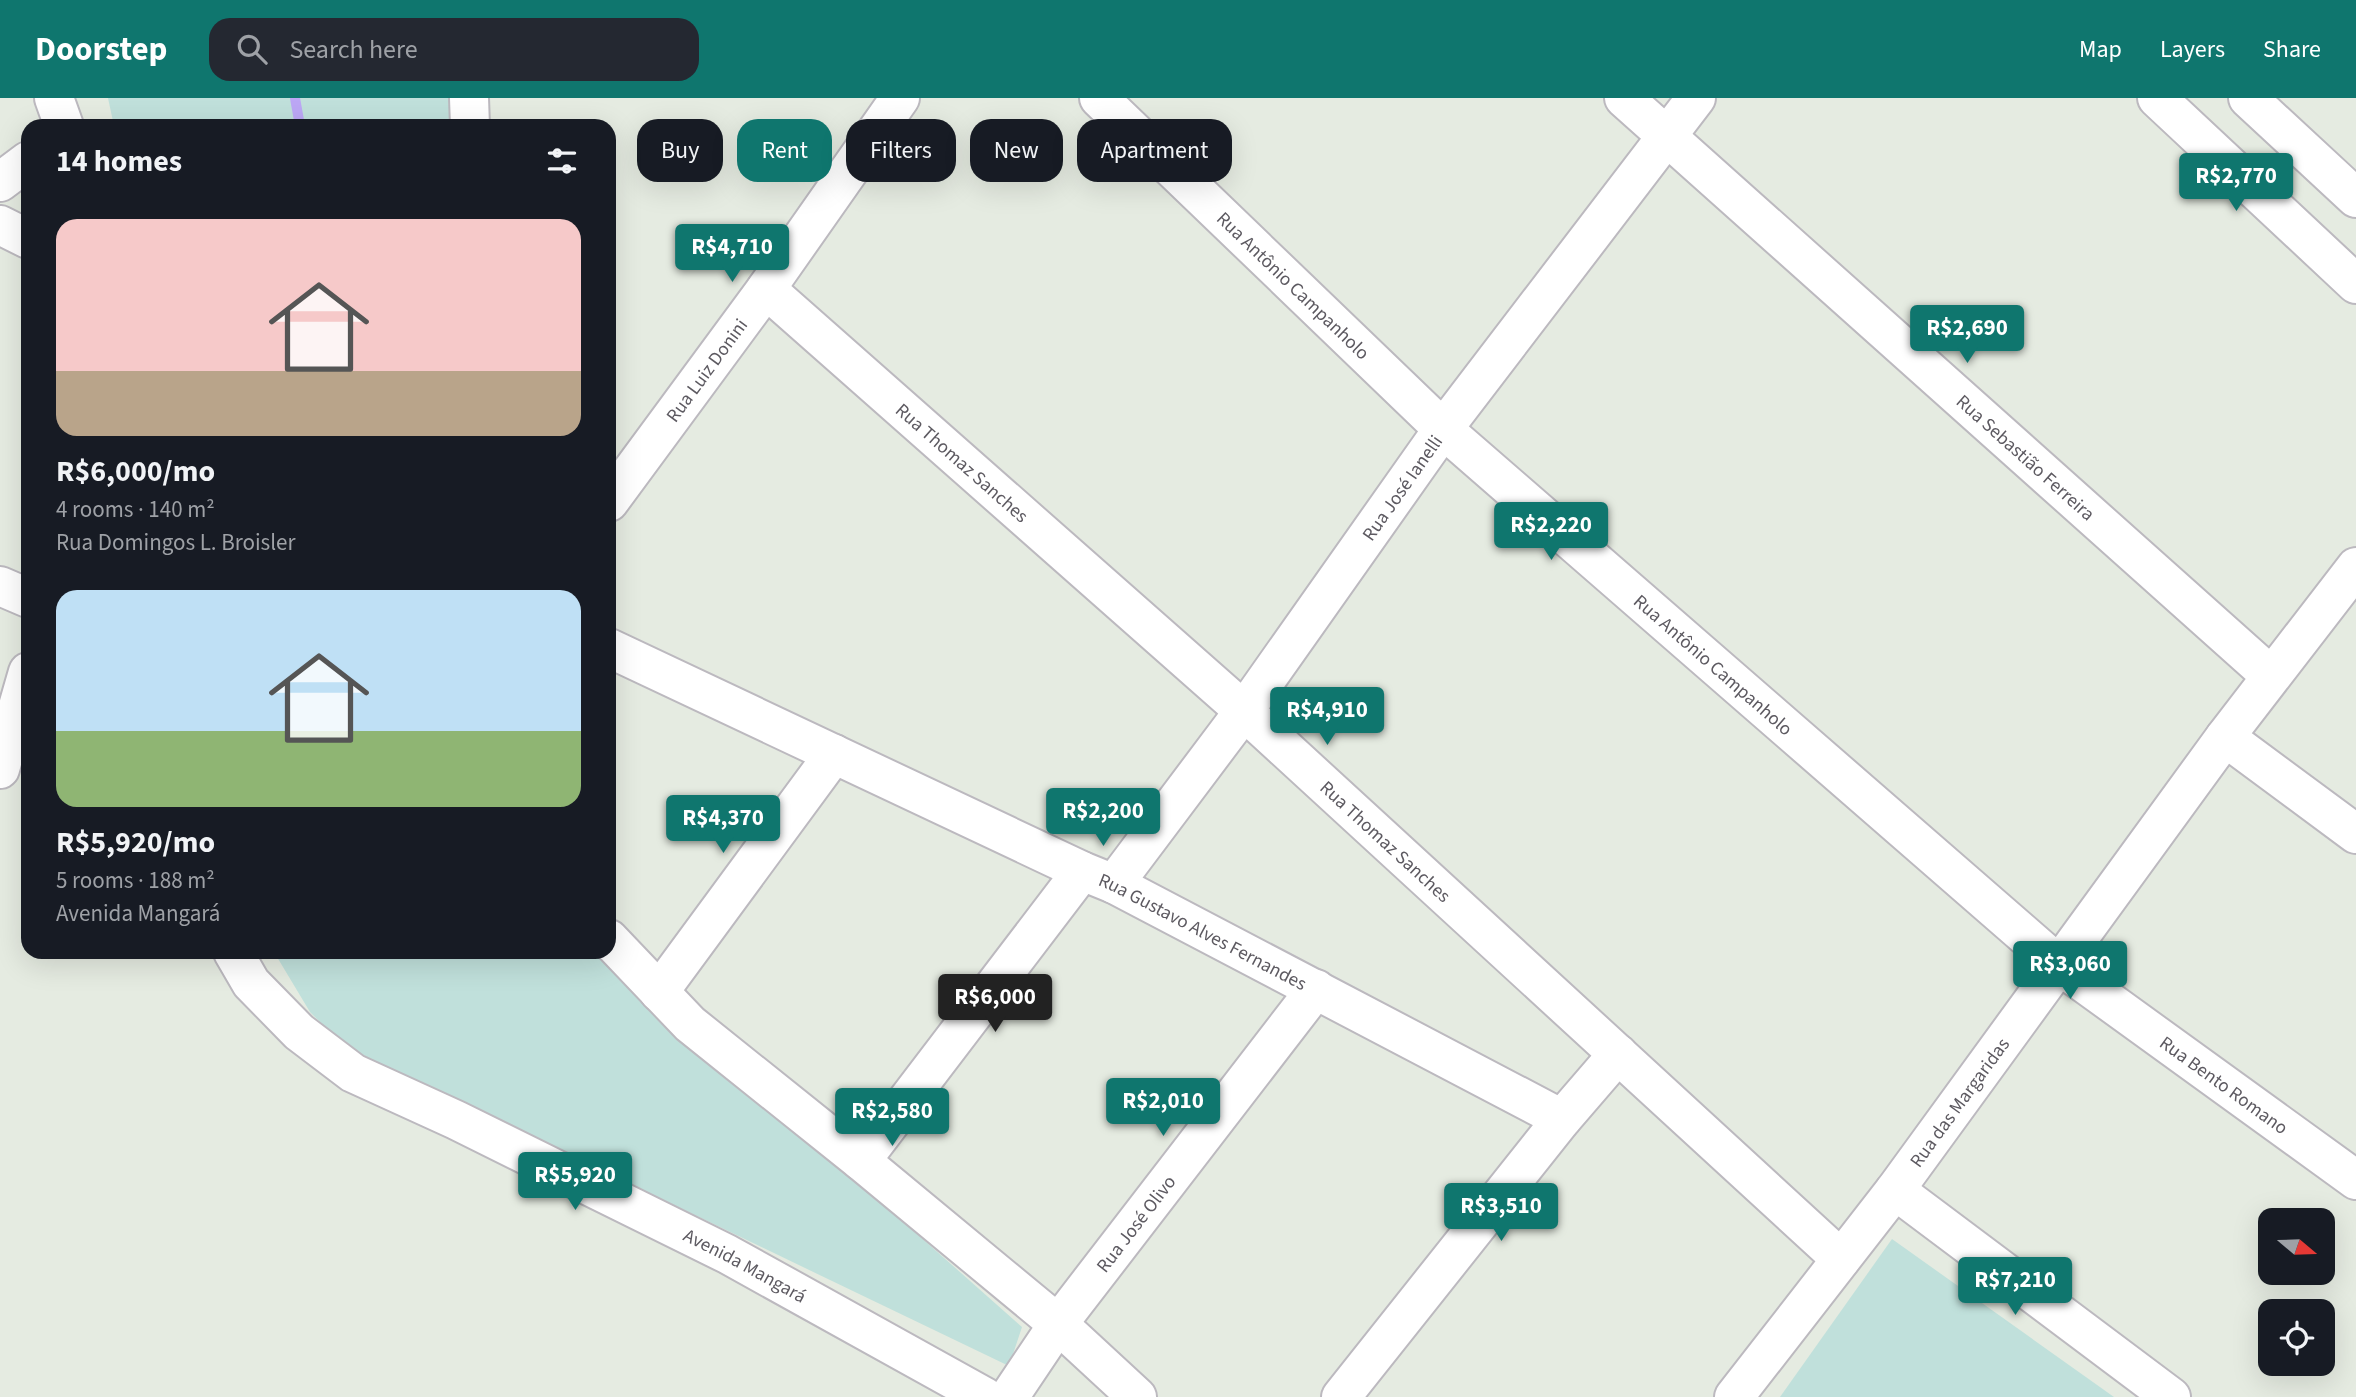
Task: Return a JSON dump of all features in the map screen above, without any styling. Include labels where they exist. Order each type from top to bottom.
[{"type":"street","points":[[469,98],[470,119]]},
{"type":"street","name":"Rua Luiz Donini","points":[[616,493],[766,289],[900,98]]},
{"type":"street","name":"Rua Antônio Campanholo","points":[[1099,98],[1443,429],[2059,965]]},
{"type":"street","name":"Rua Sebastião Ferreira","points":[[1624,98],[2272,676]]},
{"type":"street","name":"Rua José Ianelli","points":[[862,1161],[1098,877],[1244,711],[1443,429],[1696,98]]},
{"type":"street","points":[[2157,98],[2356,284]]},
{"type":"street","points":[[2248,98],[2356,198]]},
{"type":"street","points":[[0,182],[21,166]]},
{"type":"street","points":[[0,225],[21,236]]},
{"type":"street","name":"Rua Thomaz Sanches","points":[[766,289],[1244,711],[1841,1259]]},
{"type":"street","name":"Rua das Margaridas","points":[[1734,1397],[1895,1190],[2225,737],[2356,567]]},
{"type":"street","points":[[0,586],[21,595]]},
{"type":"street","name":"Rua Gustavo Alves Fernandes","points":[[616,651],[1098,877],[1562,1119]]},
{"type":"street","points":[[0,769],[21,696]]},
{"type":"street","points":[[2225,737],[2356,834]]},
{"type":"street","points":[[659,992],[834,754]]},
{"type":"street","points":[[616,946],[690,1024],[862,1161],[1058,1324],[1137,1397]]},
{"type":"street","name":"Avenida Mangará","points":[[237,959],[251,982],[299,1032],[353,1073],[456,1120],[727,1254],[985,1397]]},
{"type":"street","name":"Rua Bento Romano","points":[[2059,965],[2356,1181]]},
{"type":"street","name":"Rua José Olivo","points":[[1009,1397],[1058,1324],[1316,989]]},
{"type":"street","points":[[1341,1397],[1562,1119],[1618,1054]]},
{"type":"street","points":[[1895,1190],[2171,1397]]},
{"type":"shaded area","points":[[108,98],[457,98],[459,119],[112,119]]},
{"type":"shaded area","points":[[278,959],[614,959],[1022,1327],[1009,1366],[370,1059],[337,1039],[310,1012]]},
{"type":"shaded area","points":[[1892,1239],[2114,1397],[1780,1397]]},
{"type":"waterway","points":[[295,98],[299,119]]}]
